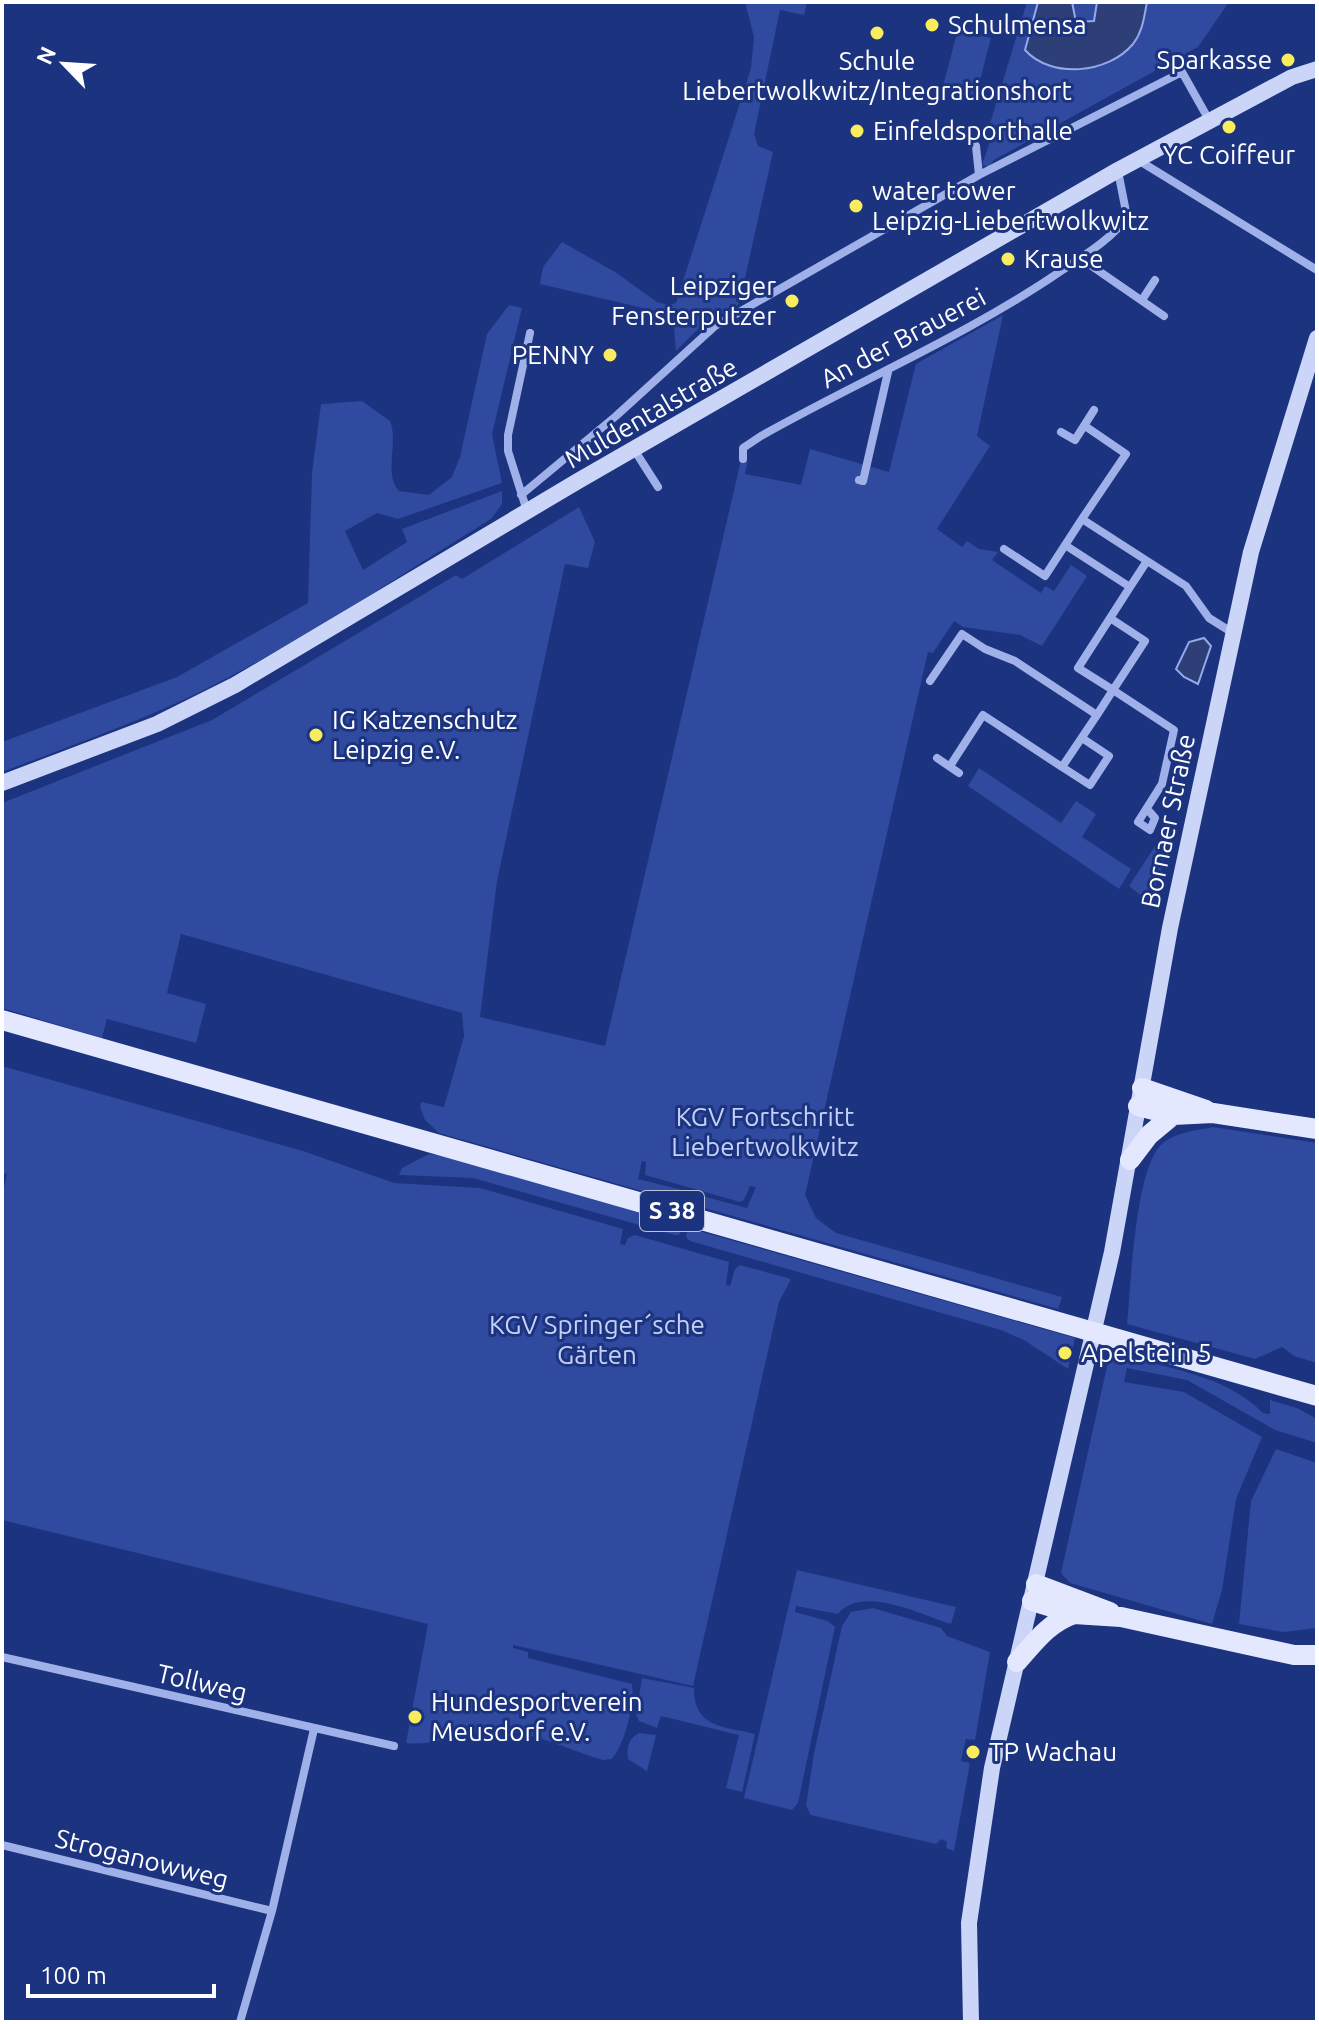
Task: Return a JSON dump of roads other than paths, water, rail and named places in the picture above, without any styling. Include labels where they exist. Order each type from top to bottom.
[{"type":"main road","name":"Muldentalstraße","points":[[2,783],[197,705],[287,656],[528,512],[1118,170],[1292,77],[1317,69]]},
{"type":"main road","name":"Bornaer Straße","points":[[971,2022],[969,1923],[992,1768],[1097,1321],[1130,1160],[1170,928],[1233,633],[1268,493],[1317,338]]},
{"type":"main road","name":"S 38","points":[[2,1020],[1317,1396]]},
{"type":"main road","points":[[1140,1097],[1173,1115],[1213,1113]]},
{"type":"main road","points":[[1140,1097],[1213,1113],[1317,1129]]},
{"type":"main road","points":[[1130,1160],[1149,1135],[1173,1115]]},
{"type":"main road","points":[[1034,1593],[1074,1614],[1121,1617]]},
{"type":"main road","points":[[1034,1593],[1121,1617],[1294,1655],[1317,1655]]},
{"type":"main road","points":[[1017,1662],[1043,1632],[1058,1620],[1074,1614]]},
{"type":"street","points":[[521,495],[616,416],[715,326],[979,175],[1182,72],[1209,120]]},
{"type":"street","points":[[976,146],[979,175]]},
{"type":"street","points":[[1137,160],[1317,270]]},
{"type":"street","name":"An der Brauerei","points":[[743,459],[743,448],[784,423],[888,372],[1038,287],[1080,258],[1127,217],[1118,170]]},
{"type":"street","points":[[1080,258],[1164,316]]},
{"type":"street","points":[[1142,300],[1155,280]]},
{"type":"street","points":[[528,512],[508,451],[508,435],[530,333]]},
{"type":"street","points":[[859,480],[863,481],[888,372]]},
{"type":"street","points":[[1061,432],[1075,440],[1094,410]]},
{"type":"street","points":[[1004,549],[1045,576],[1126,454],[1085,426]]},
{"type":"street","points":[[635,451],[658,487]]},
{"type":"street","points":[[1082,519],[1186,586],[1209,618],[1233,633]]},
{"type":"street","points":[[1065,545],[1130,587]]},
{"type":"street","points":[[1147,561],[1078,668],[1174,730],[1162,784],[1147,809]]},
{"type":"street","points":[[1062,767],[1145,641],[1110,618]]},
{"type":"street","points":[[930,681],[962,634],[985,649],[1015,661],[1097,715]]},
{"type":"street","points":[[950,766],[983,715],[1090,785],[1109,756],[1082,738]]},
{"type":"street","points":[[937,758],[959,773]]},
{"type":"street","name":"Tollweg","points":[[2,1657],[394,1746]]},
{"type":"street","points":[[240,2022],[272,1911],[314,1729]]},
{"type":"street","name":"Stroganowweg","points":[[2,1845],[272,1911]]},
{"type":"place","name":"Schulmensa","points":[[932,25]]},
{"type":"place","name":"Schule Liebertwolkwitz/Integrationshort","points":[[877,33]]},
{"type":"place","name":"Sparkasse","points":[[1288,60]]},
{"type":"place","name":"YC Coiffeur","points":[[1229,127]]},
{"type":"place","name":"Einfeldsporthalle","points":[[857,131]]},
{"type":"place","name":"water tower Leipzig-Liebertwolkwitz","points":[[856,206]]},
{"type":"place","name":"Krause","points":[[1008,259]]},
{"type":"place","name":"Leipziger Fensterputzer","points":[[792,301]]},
{"type":"place","name":"PENNY","points":[[610,355]]},
{"type":"place","name":"IG Katzenschutz Leipzig e.V.","points":[[316,735]]},
{"type":"place","name":"Apelstein 5","points":[[1065,1353]]},
{"type":"place","name":"Hundesportverein Meusdorf e.V.","points":[[415,1717]]},
{"type":"place","name":"TP Wachau","points":[[973,1752]]},
{"type":"park label","name":"KGV Fortschritt Liebertwolkwitz","points":[[765,1132]]},
{"type":"park label","name":"KGV Springer´sche Gärten","points":[[597,1340]]}]
